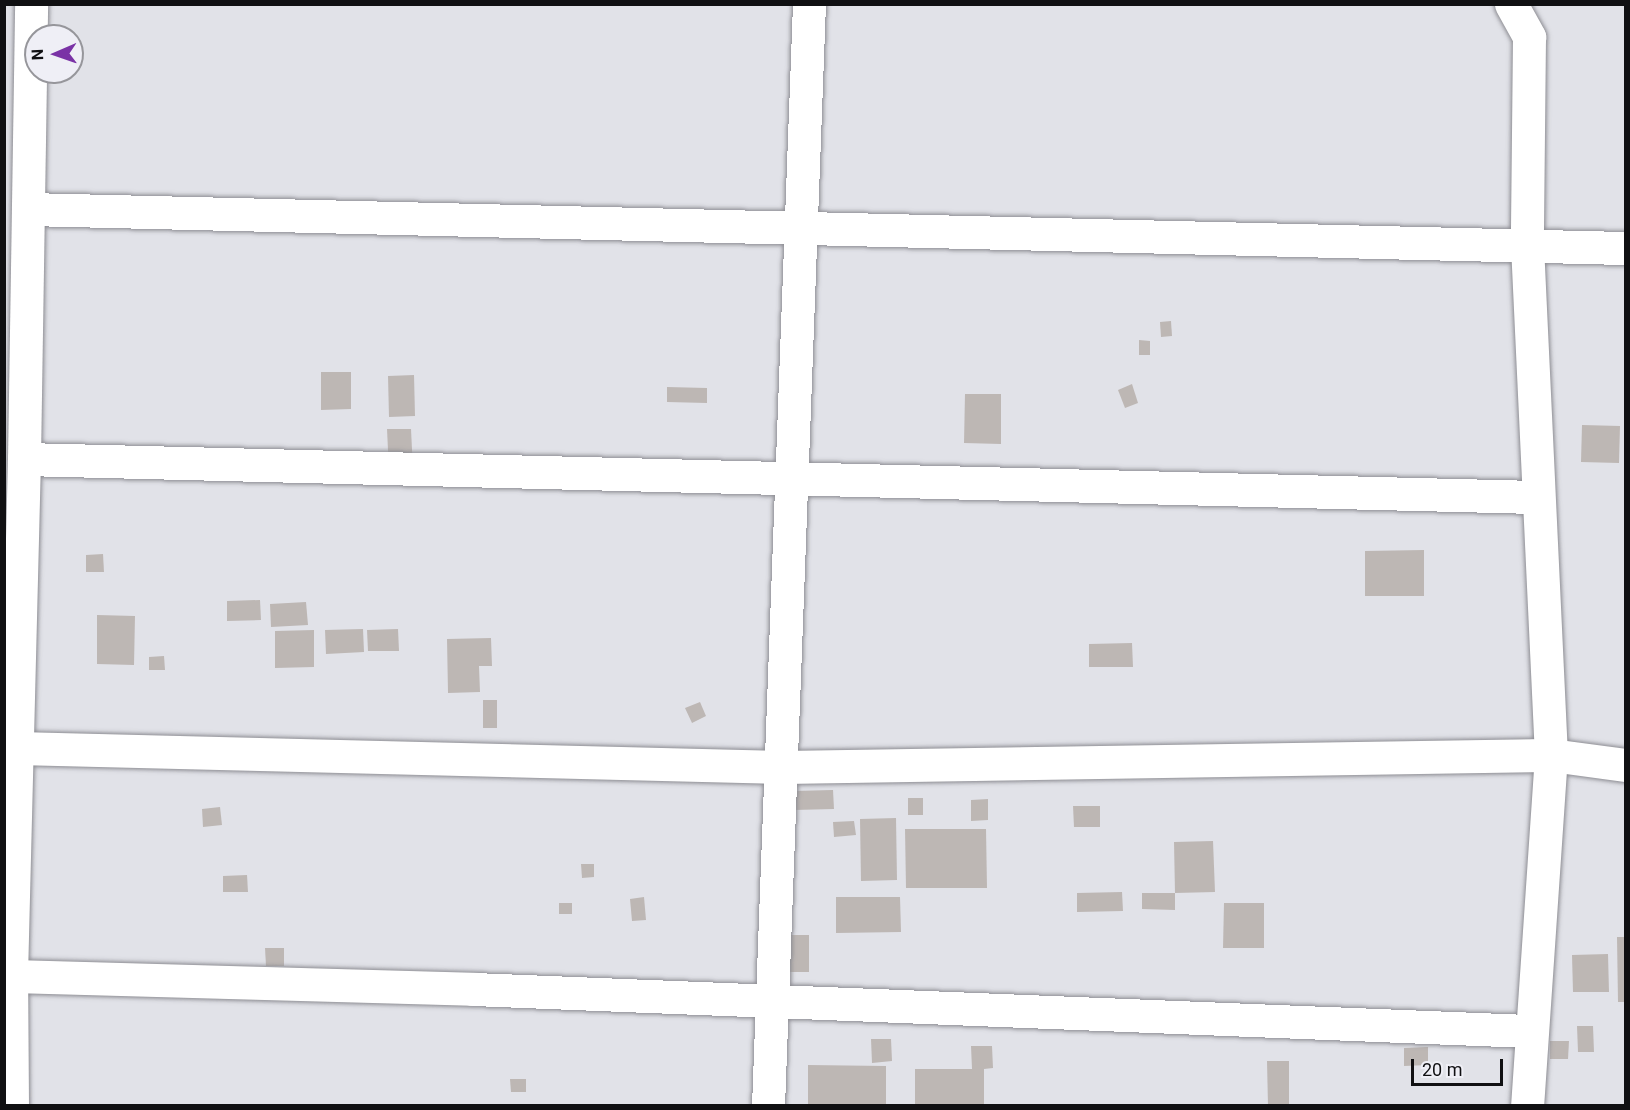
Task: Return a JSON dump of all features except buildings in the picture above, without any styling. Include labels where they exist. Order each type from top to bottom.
[{"type":"street","points":[[12,1106],[11,976],[24,459],[31,4]]},
{"type":"street","points":[[768,1106],[783,767],[809,4]]},
{"type":"street","points":[[1511,4],[1529,37],[1527,245],[1551,755],[1529,1031],[1527,1106]]},
{"type":"street","points":[[28,209],[1626,248]]},
{"type":"street","points":[[24,459],[1538,497]]},
{"type":"street","points":[[17,748],[783,767],[1551,755],[1626,765]]},
{"type":"street","points":[[11,976],[771,1001],[1529,1031]]}]
